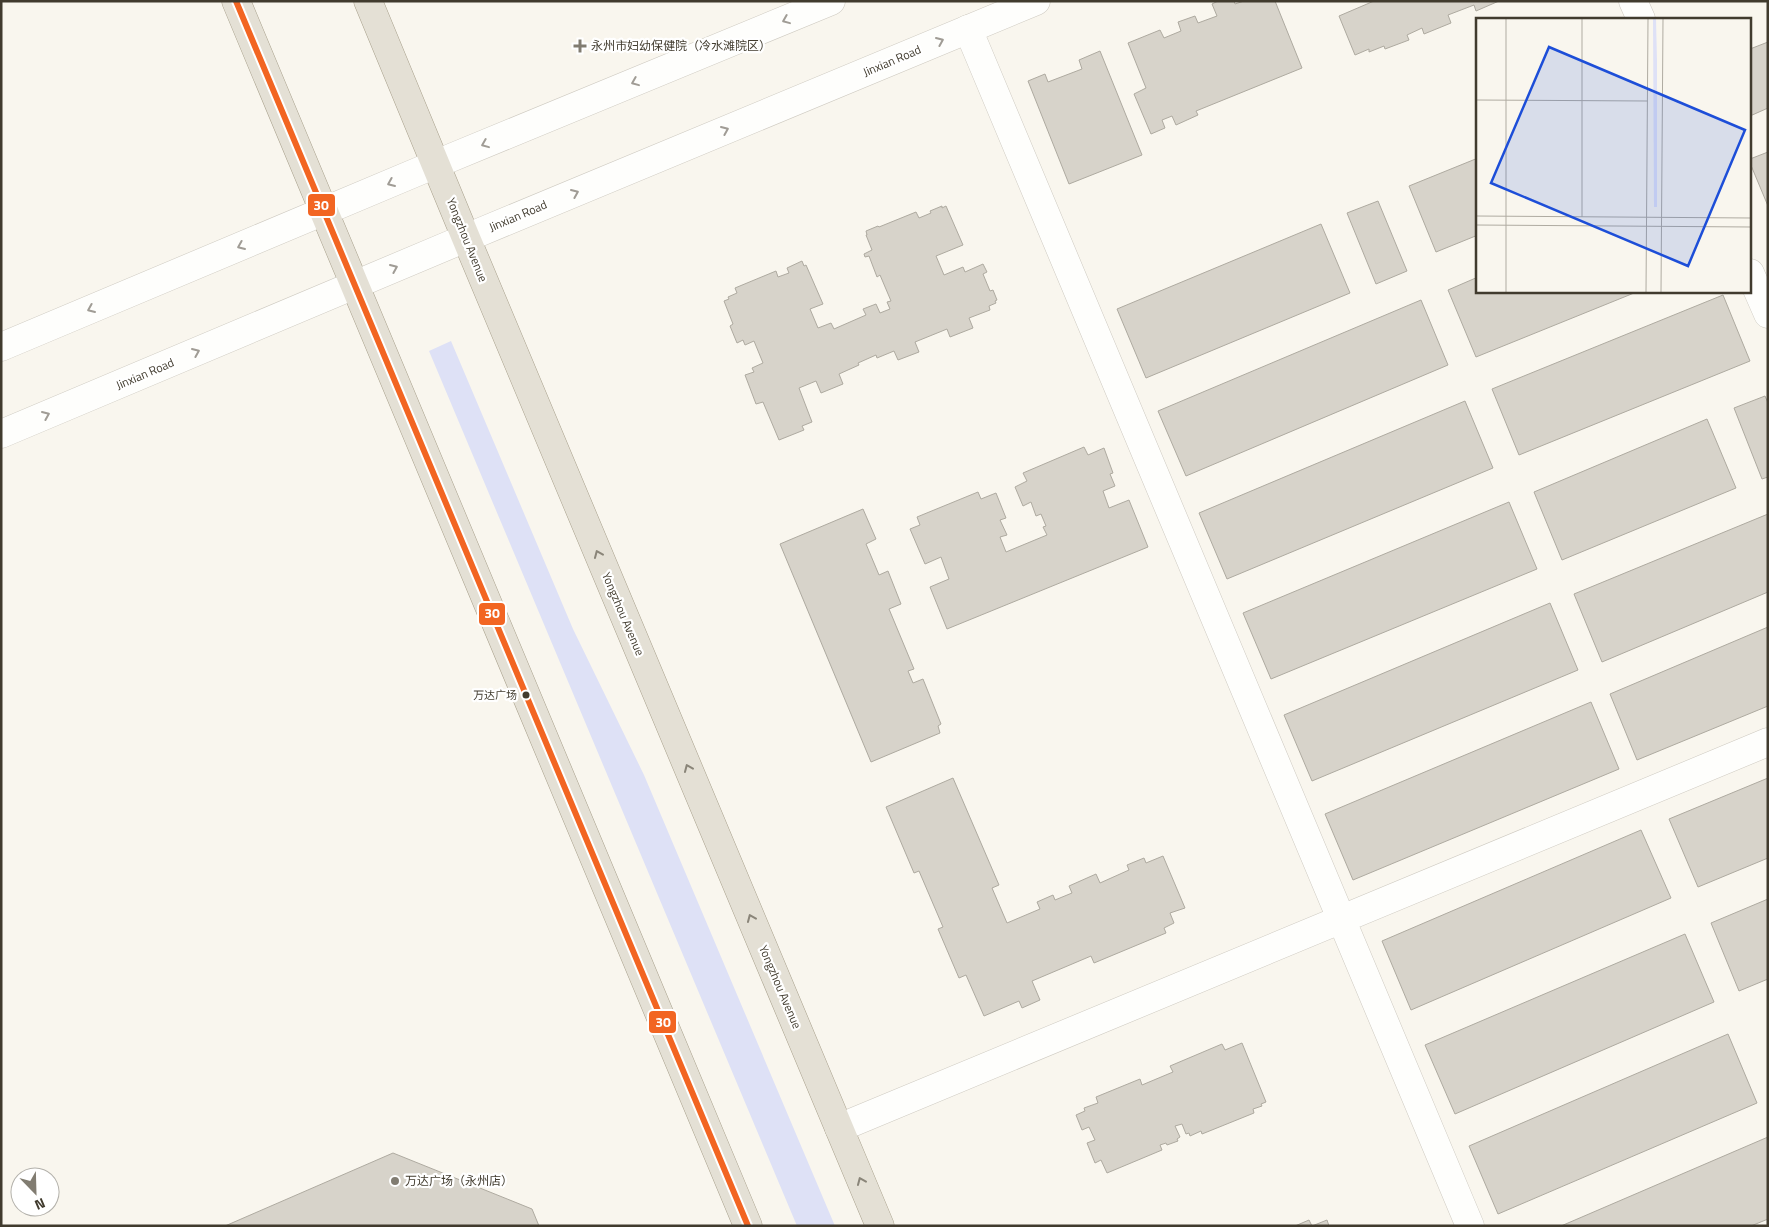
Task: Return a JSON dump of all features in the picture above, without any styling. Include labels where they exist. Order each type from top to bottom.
[{"type":"main road","points":[[236,1],[748,1226]]},
{"type":"main road","name":"Yongzhou Avenue","points":[[368,1],[880,1226]]},
{"type":"street","points":[[1,348],[436,164],[831,1]]},
{"type":"street","name":"Jinxian Road","points":[[1,434],[1036,1]]},
{"type":"street","points":[[1634,1],[1641,18]]},
{"type":"street","points":[[968,29],[1470,1226]]},
{"type":"street","points":[[1752,278],[1768,314]]},
{"type":"street","points":[[839,1128],[1768,742]]},
{"type":"shaded area","points":[[451,341],[573,629],[644,775],[835,1226],[797,1226],[429,351]]},
{"type":"building","points":[[1218,1],[1234,1],[1235,4],[1244,1],[1275,1],[1302,68],[1196,111],[1198,115],[1176,125],[1172,116],[1162,120],[1165,128],[1151,134],[1134,94],[1146,88],[1128,43],[1160,30],[1164,38],[1181,31],[1178,22],[1195,16],[1198,23],[1217,16],[1212,4]]},
{"type":"building","points":[[1374,1],[1499,1],[1476,11],[1474,5],[1448,15],[1451,23],[1424,34],[1422,28],[1407,35],[1409,40],[1385,49],[1384,46],[1369,52],[1369,49],[1355,55],[1339,16]]},
{"type":"building","points":[[1768,42],[1768,108],[1752,115],[1752,48]]},
{"type":"building","points":[[1100,51],[1142,155],[1069,184],[1028,81],[1045,74],[1048,82],[1082,69],[1079,60]]},
{"type":"building","points":[[1768,152],[1768,206],[1752,168],[1752,158]]},
{"type":"building","points":[[1476,159],[1476,236],[1436,252],[1409,186]]},
{"type":"building","points":[[1378,201],[1407,271],[1376,284],[1347,213]]},
{"type":"building","points":[[942,206],[942,208],[946,206],[963,245],[936,256],[944,275],[963,267],[965,272],[983,264],[987,272],[983,274],[990,291],[993,290],[997,300],[995,301],[996,303],[989,306],[990,310],[969,318],[973,328],[950,337],[947,329],[915,342],[919,352],[898,360],[894,351],[877,358],[876,355],[839,374],[843,384],[821,393],[816,381],[799,388],[812,422],[802,426],[804,430],[779,440],[763,402],[756,404],[745,375],[754,372],[752,368],[763,363],[754,341],[745,345],[743,340],[737,343],[730,326],[733,324],[724,301],[737,293],[735,288],[776,271],[778,277],[789,273],[787,268],[802,261],[804,266],[806,265],[823,304],[810,309],[818,328],[831,323],[834,329],[866,315],[863,309],[876,304],[880,313],[890,309],[887,302],[891,301],[880,275],[877,277],[869,256],[865,257],[864,254],[872,250],[866,231],[916,212],[919,218]]},
{"type":"building","points":[[1321,224],[1350,293],[1146,378],[1117,309]]},
{"type":"building","points":[[1476,278],[1476,292],[1637,292],[1476,357],[1448,290]]},
{"type":"building","points":[[1723,295],[1750,361],[1519,455],[1492,389]]},
{"type":"building","points":[[1421,300],[1448,365],[1186,476],[1158,411]]},
{"type":"building","points":[[1765,396],[1768,403],[1768,477],[1762,479],[1734,408]]},
{"type":"building","points":[[1465,401],[1493,468],[1227,579],[1199,513]]},
{"type":"building","points":[[1707,419],[1736,488],[1562,560],[1534,492]]},
{"type":"building","points":[[1084,447],[1088,455],[1104,448],[1113,473],[1110,474],[1115,486],[1103,491],[1109,508],[1129,500],[1148,547],[947,629],[930,587],[949,579],[941,557],[925,564],[910,529],[920,525],[917,517],[978,492],[981,499],[996,493],[1006,518],[1000,520],[1007,535],[1000,537],[1006,552],[1047,535],[1043,527],[1046,526],[1041,514],[1036,516],[1031,502],[1023,506],[1015,487],[1027,481],[1023,473]]},
{"type":"building","points":[[1509,502],[1537,569],[1271,679],[1243,613]]},
{"type":"building","points":[[863,509],[876,539],[866,544],[879,575],[888,571],[901,604],[889,609],[914,669],[908,671],[913,683],[923,679],[941,724],[938,726],[940,733],[871,762],[780,544]]},
{"type":"building","points":[[1768,514],[1768,592],[1602,662],[1574,594]]},
{"type":"building","points":[[1550,603],[1578,670],[1312,781],[1284,715]]},
{"type":"building","points":[[1768,627],[1768,706],[1637,760],[1610,694]]},
{"type":"building","points":[[1591,702],[1619,769],[1353,880],[1325,814]]},
{"type":"building","points":[[953,778],[999,885],[992,888],[1007,923],[1040,909],[1037,902],[1053,895],[1055,900],[1072,893],[1069,886],[1096,874],[1100,883],[1129,870],[1127,865],[1144,858],[1146,863],[1163,856],[1185,908],[1170,913],[1174,923],[1164,928],[1166,933],[1094,963],[1091,956],[1032,981],[1040,1000],[1022,1008],[1019,1001],[984,1016],[966,975],[959,978],[938,929],[943,927],[919,871],[914,873],[886,807]]},
{"type":"building","points":[[1768,778],[1768,858],[1698,887],[1669,819]]},
{"type":"building","points":[[1641,830],[1671,898],[1411,1010],[1382,941]]},
{"type":"building","points":[[1768,899],[1768,979],[1739,991],[1711,923]]},
{"type":"building","points":[[1685,934],[1714,1002],[1455,1114],[1425,1045]]},
{"type":"building","points":[[1728,1034],[1757,1103],[1498,1214],[1469,1146]]},
{"type":"building","points":[[1242,1043],[1266,1102],[1261,1104],[1262,1106],[1253,1109],[1254,1113],[1202,1134],[1201,1131],[1190,1136],[1189,1133],[1186,1134],[1182,1124],[1175,1126],[1180,1137],[1177,1139],[1178,1141],[1167,1145],[1166,1143],[1160,1145],[1162,1150],[1107,1173],[1101,1160],[1095,1163],[1087,1143],[1095,1140],[1089,1127],[1082,1130],[1076,1115],[1085,1111],[1084,1108],[1098,1103],[1096,1097],[1140,1079],[1142,1085],[1173,1072],[1170,1066],[1222,1044],[1225,1050]]},
{"type":"building","points":[[1768,1137],[1768,1219],[1751,1226],[1561,1226]]},
{"type":"building","name":"万达广场（永州店）","points":[[393,1153],[532,1209],[539,1226],[225,1226]]},
{"type":"building","points":[[1309,1220],[1312,1226],[1295,1226]]},
{"type":"building","points":[[1327,1220],[1329,1226],[1312,1226]]},
{"type":"transit line","name":"30","points":[[236,1],[748,1226]]},
{"type":"place","name":"永州市妇幼保健院（冷水滩院区）","points":[[580,46]]},
{"type":"place","name":"万达广场","points":[[526,695]]},
{"type":"place","name":"万达广场（永州店）","points":[[395,1181]]}]
